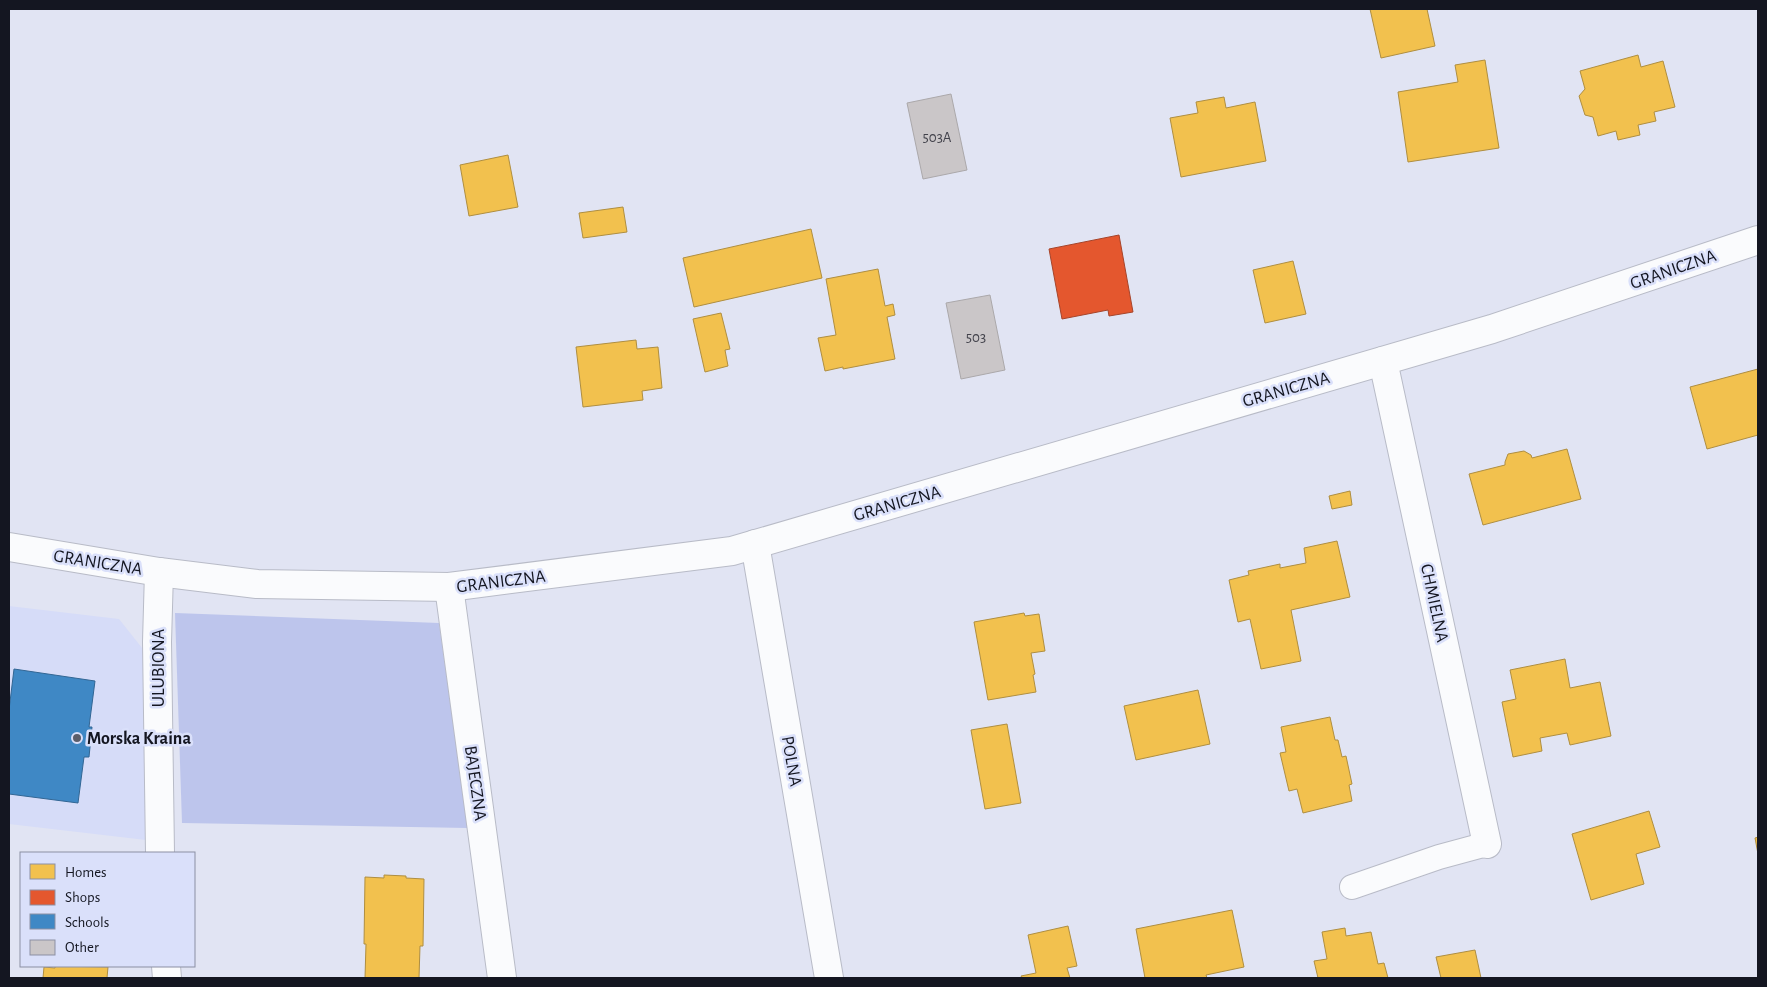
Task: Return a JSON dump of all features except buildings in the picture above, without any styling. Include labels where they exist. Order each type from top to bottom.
[{"type":"street","name":"GRANICZNA","points":[[9,547],[159,572],[257,584],[449,588],[732,551],[1492,329],[1758,240]]},
{"type":"street","name":"CHMIELNA","points":[[1383,361],[1487,844]]},
{"type":"street","name":"POLNA","points":[[755,544],[829,978]]},
{"type":"street","name":"ULUBIONA","points":[[159,572],[157,642],[160,852]]},
{"type":"street","name":"BAJECZNA","points":[[449,588],[502,978]]},
{"type":"lane","points":[[1352,887],[1439,857],[1487,844]]},
{"type":"shaded area","name":"Morska Kraina","points":[[9,606],[119,619],[146,653],[146,840],[9,824]]},
{"type":"shaded area","points":[[175,613],[439,623],[468,828],[182,823]]},
{"type":"place","name":"Morska Kraina","points":[[77,738]]}]
